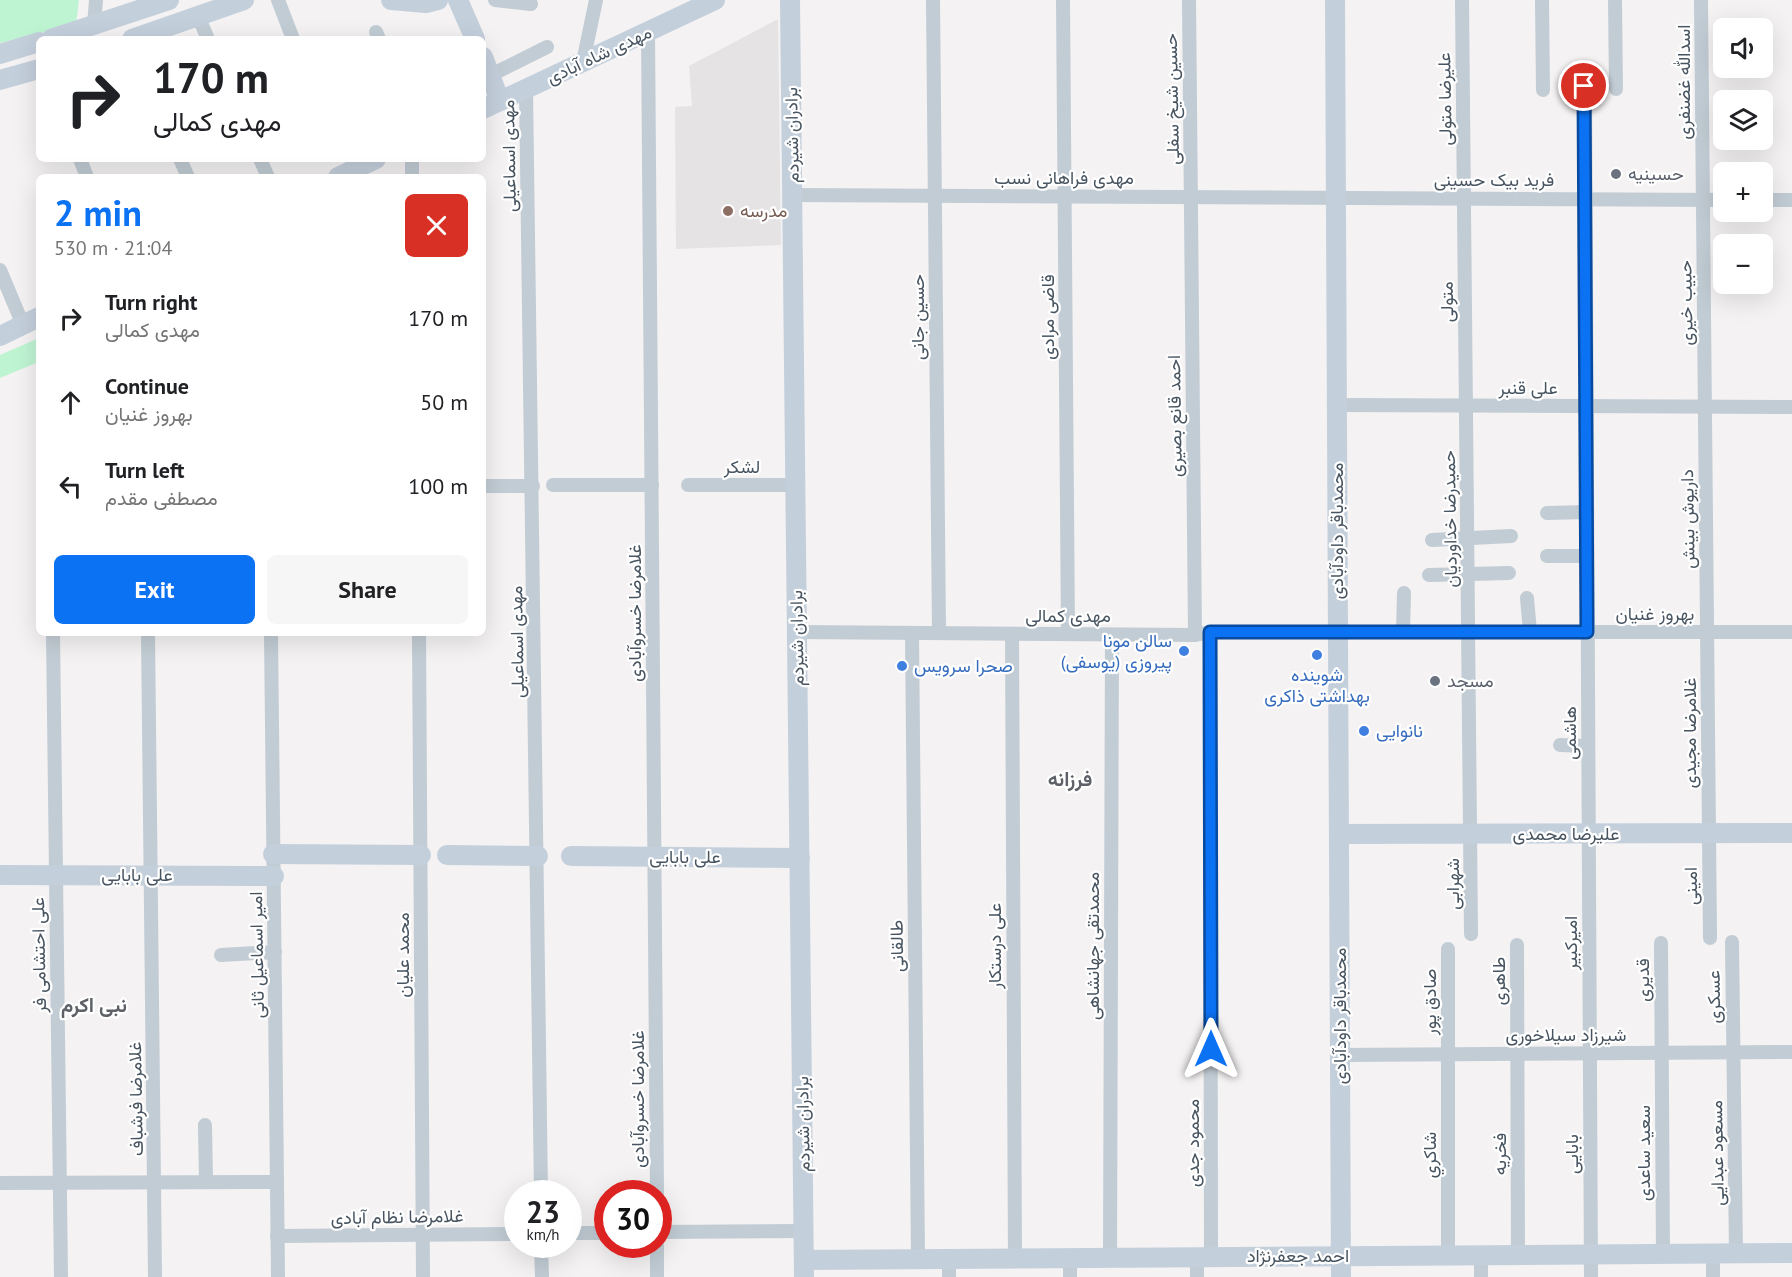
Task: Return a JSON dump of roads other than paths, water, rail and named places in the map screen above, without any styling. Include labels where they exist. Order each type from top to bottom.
[{"type":"street","points":[[96,0],[96,33]]},
{"type":"street","points":[[74,36],[96,33],[118,18],[169,0]]},
{"type":"street","points":[[141,36],[244,0]]},
{"type":"street","points":[[278,0],[292,36]]},
{"type":"street","points":[[391,0],[426,3],[438,0]]},
{"type":"street","points":[[459,0],[474,36]]},
{"type":"street","points":[[495,0],[531,4]]},
{"type":"street","points":[[583,62],[596,0]]},
{"type":"street","name":"مهدی شاه آبادی","points":[[492,105],[716,0]]},
{"type":"street","name":"برادران شیردم","points":[[790,0],[804,1268]]},
{"type":"street","name":"حسین جانی","points":[[933,0],[939,633]]},
{"type":"street","name":"قاضی مرادی","points":[[1063,0],[1068,634]]},
{"type":"street","name":"حسین شیخ سفلی","points":[[1189,0],[1191,197]]},
{"type":"street","name":"محمدباقر داودآبادی","points":[[1335,0],[1341,1277]]},
{"type":"street","name":"علیرضا متولی","points":[[1462,0],[1464,198]]},
{"type":"street","points":[[1542,0],[1543,90]]},
{"type":"street","points":[[1616,0],[1616,89]]},
{"type":"street","name":"اسدالله غضنفری","points":[[1701,0],[1703,200]]},
{"type":"street","points":[[198,16],[207,36]]},
{"type":"street","points":[[118,18],[126,36]]},
{"type":"street","name":"غلامرضا خسروآبادی","points":[[648,32],[657,1180]]},
{"type":"street","points":[[0,54],[36,43]]},
{"type":"street","points":[[492,105],[487,66],[547,47]]},
{"type":"street","points":[[0,80],[36,70]]},
{"type":"street","name":"هاشمی","points":[[1584,86],[1588,834]]},
{"type":"street","name":"مهدی اسماعیلی","points":[[526,89],[534,486],[541,1180]]},
{"type":"street","points":[[343,170],[367,162]]},
{"type":"street","name":"مهدی فراهانی نسب","points":[[793,195],[1336,198]]},
{"type":"street","name":"احمد قانع بصیری","points":[[1191,197],[1195,635]]},
{"type":"street","name":"فرید بیک حسینی","points":[[1336,198],[1713,200]]},
{"type":"street","name":"متولی","points":[[1464,198],[1466,406]]},
{"type":"street","name":"حبیب خیری","points":[[1703,200],[1705,407]]},
{"type":"street","points":[[1773,200],[1792,200]]},
{"type":"street","points":[[0,270],[31,321],[0,336]]},
{"type":"street","name":"علی قنبر","points":[[1337,405],[1792,407]]},
{"type":"street","name":"حمیدرضا خداوردیان","points":[[1466,406],[1470,834]]},
{"type":"street","name":"داریوش بینش","points":[[1705,407],[1707,632]]},
{"type":"street","points":[[553,485],[652,485]]},
{"type":"street","name":"لشكر","points":[[687,485],[796,485]]},
{"type":"street","points":[[486,486],[534,486]]},
{"type":"street","points":[[1547,513],[1587,512]]},
{"type":"street","points":[[1432,540],[1511,536]]},
{"type":"street","points":[[1547,556],[1587,556]]},
{"type":"street","points":[[1429,575],[1469,576],[1509,573]]},
{"type":"street","points":[[1403,632],[1404,593]]},
{"type":"street","points":[[1527,598],[1530,632]]},
{"type":"street","name":"مهدی کمالی","points":[[797,632],[1195,635],[1210,632],[1338,632]]},
{"type":"street","name":"محمود جدی","points":[[1197,1277],[1204,1257],[1210,632]]},
{"type":"street","name":"بهروز غنیان","points":[[1338,632],[1792,632]]},
{"type":"street","name":"غلامرضا مجیدی","points":[[1707,632],[1709,833]]},
{"type":"street","name":"طالقانی","points":[[912,633],[918,1259]]},
{"type":"street","name":"علی درستکار","points":[[1012,634],[1015,1258]]},
{"type":"street","name":"محمدتقی جهانشاهی","points":[[1110,1258],[1112,635]]},
{"type":"street","name":"علی احتشامی فر","points":[[53,636],[61,1277]]},
{"type":"street","name":"غلامرضا فرشباف","points":[[148,636],[155,1277]]},
{"type":"street","name":"امیر اسماعیل ثانی","points":[[271,636],[278,1277]]},
{"type":"street","name":"محمد علیان","points":[[419,636],[423,1277]]},
{"type":"street","points":[[1560,745],[1588,746]]},
{"type":"street","name":"امینی","points":[[1709,833],[1710,938]]},
{"type":"street","name":"علیرضا محمدی","points":[[1339,834],[1792,833]]},
{"type":"street","name":"شهرابی","points":[[1470,834],[1471,934]]},
{"type":"street","name":"امیرکبیر","points":[[1588,834],[1590,1053]]},
{"type":"street","points":[[273,854],[421,855]]},
{"type":"street","points":[[447,855],[537,856]]},
{"type":"street","name":"علی بابایی","points":[[571,856],[800,858]]},
{"type":"street","name":"علی بابایی","points":[[0,875],[274,876]]},
{"type":"street","name":"عسکری","points":[[1732,942],[1733,1052]]},
{"type":"street","name":"قدیری","points":[[1661,943],[1662,1053]]},
{"type":"street","name":"طاهری","points":[[1517,945],[1517,1054]]},
{"type":"street","name":"صادق پور","points":[[1448,949],[1448,1054]]},
{"type":"street","points":[[221,955],[274,952]]},
{"type":"street","name":"مسعود عبدایی","points":[[1733,1052],[1736,1253]]},
{"type":"street","name":"شیرزاد سیلاخوری","points":[[1340,1054],[1792,1052]]},
{"type":"street","name":"بابایی","points":[[1590,1053],[1591,1277]]},
{"type":"street","name":"سعید ساعدی","points":[[1662,1053],[1663,1254]]},
{"type":"street","name":"شاكري","points":[[1448,1054],[1448,1255]]},
{"type":"street","name":"فخریه","points":[[1517,1054],[1518,1255]]},
{"type":"street","points":[[205,1125],[206,1182]]},
{"type":"street","points":[[0,1183],[277,1182]]},
{"type":"street","points":[[672,1232],[804,1231]]},
{"type":"street","name":"غلامرضا نظام آبادی","points":[[277,1236],[504,1234]]},
{"type":"street","name":"احمد جعفرنژاد","points":[[804,1268],[918,1259],[949,1268],[1015,1258],[1070,1267],[1110,1258],[1792,1253]]},
{"type":"street","points":[[1713,1254],[1713,1277]]},
{"type":"street","points":[[1480,1255],[1480,1277]]},
{"type":"street","points":[[541,1258],[542,1277]]},
{"type":"street","points":[[657,1258],[657,1277]]},
{"type":"place","name":"حسینیه","points":[[1616,174]]},
{"type":"place","name":"مدرسه","points":[[728,211]]},
{"type":"place","name":"سالن مونا پیروزی (یوسفی)","points":[[1184,651]]},
{"type":"place","name":"شوینده بهداشتی ذاکری","points":[[1317,655]]},
{"type":"place","name":"صحرا سرویس","points":[[902,666]]},
{"type":"place","name":"مسجد","points":[[1435,681]]},
{"type":"place","name":"نانوایی","points":[[1364,731]]},
{"type":"district","name":"فرزانه","points":[[1070,779]]},
{"type":"district","name":"نبی اکرم","points":[[94,1005]]}]
